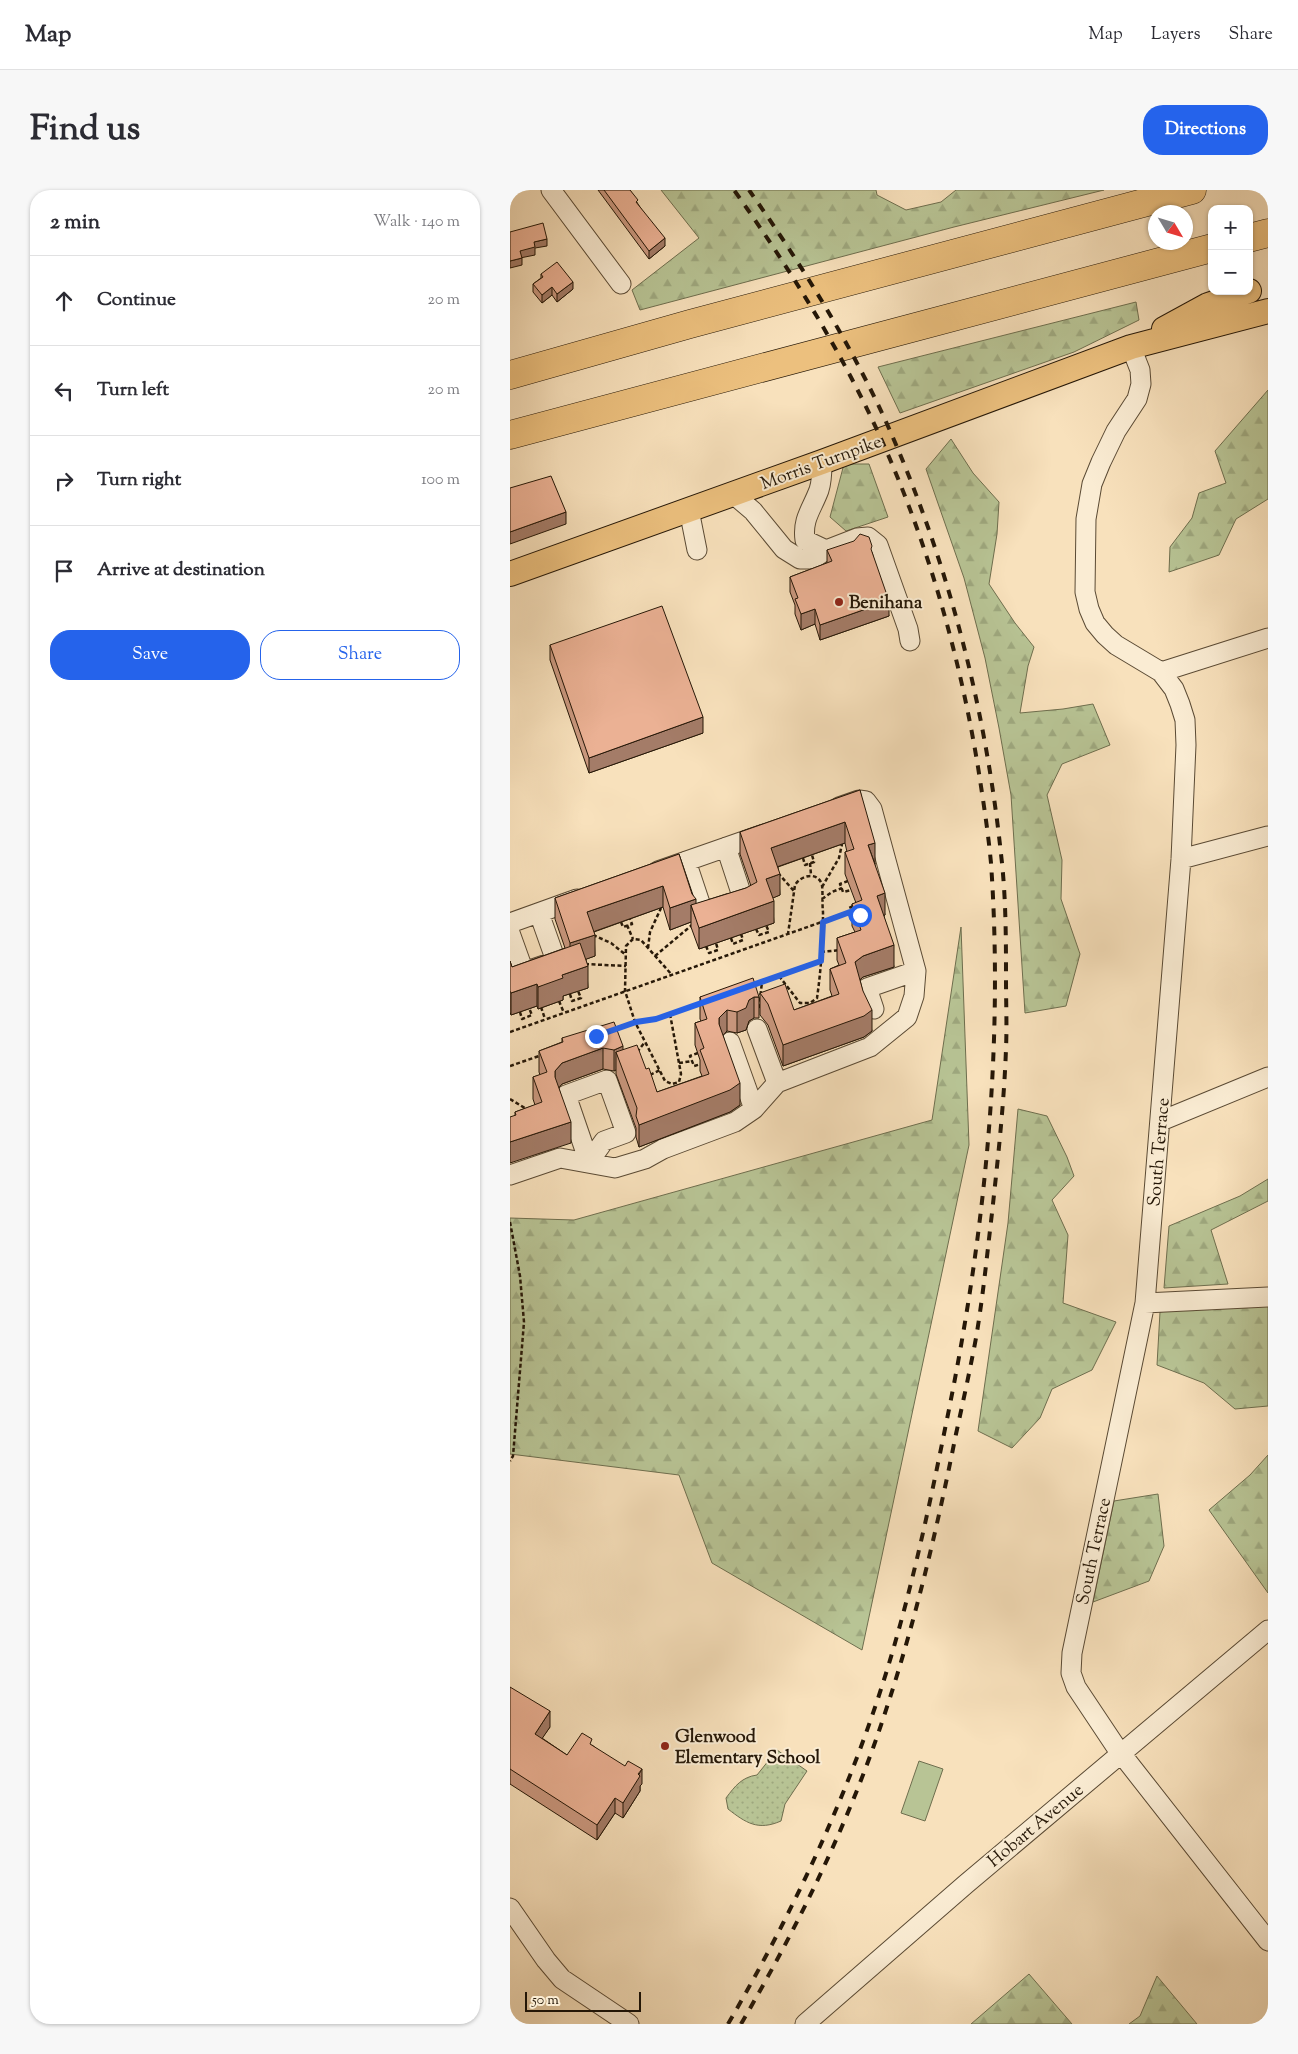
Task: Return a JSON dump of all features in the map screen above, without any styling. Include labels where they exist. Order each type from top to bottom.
[{"type":"highway","points":[[510,374],[1192,190]]},
{"type":"highway","points":[[1253,237],[1268,233]]},
{"type":"highway","points":[[510,435],[1208,249]]},
{"type":"highway","points":[[510,445],[696,385]]},
{"type":"main road","points":[[1253,290],[1268,287]]},
{"type":"main road","points":[[1131,347],[1208,306],[1238,295]]},
{"type":"main road","points":[[1131,347],[1268,311]]},
{"type":"main road","name":"Morris Turnpike","points":[[510,574],[822,462],[1131,347]]},
{"type":"street","points":[[551,190],[621,284]]},
{"type":"street","name":"South Terrace","points":[[1131,347],[1140,370],[1141,384],[1137,399],[1116,431],[1092,484],[1086,519],[1085,592],[1089,609],[1105,635],[1116,645],[1161,672],[1174,689],[1185,720],[1181,859],[1145,1303],[1072,1654],[1071,1673],[1076,1687],[1121,1753],[1268,1942]]},
{"type":"street","points":[[822,462],[822,476],[805,520],[804,529],[805,540],[826,550]]},
{"type":"street","points":[[733,494],[753,511],[790,554],[800,559],[813,559],[826,550],[857,538],[868,537],[878,545],[908,630],[910,641]]},
{"type":"street","points":[[689,510],[697,550]]},
{"type":"street","points":[[1161,672],[1268,638]]},
{"type":"street","points":[[510,1175],[560,1158],[615,1168],[645,1159],[663,1149],[735,1122],[754,1109],[777,1083],[870,1047],[907,1017],[914,996],[916,971],[872,808],[866,802],[859,800],[824,813]]},
{"type":"street","points":[[640,877],[779,828]]},
{"type":"street","points":[[1181,859],[1268,836]]},
{"type":"street","points":[[686,861],[703,912],[743,899],[726,847]]},
{"type":"street","points":[[510,923],[594,894]]},
{"type":"street","points":[[510,933],[524,972],[556,961],[539,913]]},
{"type":"street","points":[[874,1009],[867,988],[916,971]]},
{"type":"street","points":[[757,1029],[777,1083]]},
{"type":"street","points":[[730,1042],[754,1109]]},
{"type":"street","points":[[1161,1121],[1268,1077]]},
{"type":"street","points":[[1145,1303],[1268,1298]]},
{"type":"street","name":"Hobart Avenue","points":[[805,2024],[966,1884],[1268,1630]]},
{"type":"street","points":[[510,1908],[546,1960],[562,1979],[629,2024]]},
{"type":"path","points":[[822,887],[839,858],[842,844]]},
{"type":"path","points":[[803,858],[806,865],[814,862],[812,855]]},
{"type":"path","points":[[810,863],[810,876]]},
{"type":"path","points":[[773,869],[794,891]]},
{"type":"path","points":[[779,976],[800,1003],[810,1003],[817,998],[822,952],[822,887],[820,881],[810,876],[798,879],[794,891],[788,934]]},
{"type":"path","points":[[848,881],[840,884],[843,892],[851,890]]},
{"type":"path","points":[[822,899],[842,888]]},
{"type":"path","points":[[856,905],[849,908],[852,918],[860,915]]},
{"type":"path","points":[[648,948],[650,932],[661,908]]},
{"type":"path","points":[[510,1032],[850,912]]},
{"type":"path","points":[[621,922],[622,927],[632,924],[630,918]]},
{"type":"path","points":[[627,925],[633,939]]},
{"type":"path","points":[[756,929],[758,935],[768,932],[766,925]]},
{"type":"path","points":[[655,956],[688,926]]},
{"type":"path","points":[[589,933],[611,943],[626,955]]},
{"type":"path","points":[[731,938],[734,944],[744,940],[741,934]]},
{"type":"path","points":[[763,934],[766,942]]},
{"type":"path","points":[[633,939],[641,940],[672,975]]},
{"type":"path","points":[[633,939],[626,946],[625,991],[645,1042],[665,1080],[672,1084],[678,1082],[681,1078],[670,1014]]},
{"type":"path","points":[[738,942],[741,950]]},
{"type":"path","points":[[706,946],[709,953],[718,950],[716,943]]},
{"type":"path","points":[[822,952],[844,949]]},
{"type":"path","points":[[714,951],[716,959]]},
{"type":"path","points":[[753,985],[821,961]]},
{"type":"path","points":[[580,963],[626,966]]},
{"type":"path","points":[[757,1029],[763,1025],[759,1006],[762,982]]},
{"type":"path","points":[[570,994],[572,1001],[581,998],[578,991]]},
{"type":"path","points":[[817,998],[821,1000]]},
{"type":"path","points":[[577,999],[580,1007]]},
{"type":"path","points":[[612,1030],[636,1022],[656,1019],[710,1000]]},
{"type":"path","points":[[559,1001],[564,1013]]},
{"type":"path","points":[[797,1012],[800,1003]]},
{"type":"path","points":[[541,1007],[545,1019]]},
{"type":"path","points":[[520,1012],[522,1019],[532,1016],[529,1008]]},
{"type":"path","points":[[527,1017],[530,1025]]},
{"type":"path","points":[[635,1054],[645,1042]]},
{"type":"path","points":[[510,1066],[547,1053]]},
{"type":"path","points":[[698,1053],[690,1056],[694,1066],[701,1064]]},
{"type":"path","points":[[679,1063],[692,1061]]},
{"type":"path","points":[[648,1077],[660,1070]]},
{"type":"path","points":[[646,1071],[650,1081]]},
{"type":"path","points":[[678,1082],[682,1087]]},
{"type":"path","points":[[672,1084],[673,1090]]},
{"type":"path","points":[[510,1099],[529,1112]]},
{"type":"path","points":[[510,1222],[520,1276],[524,1322],[513,1456],[510,1462]]},
{"type":"green space","points":[[661,190],[876,190],[877,195],[906,210],[941,202],[956,190],[1104,190],[954,227],[640,310],[632,290],[699,238]]},
{"type":"green space","points":[[1136,302],[1139,320],[1074,352],[900,413],[878,367]]},
{"type":"green space","points":[[1268,390],[1268,499],[1236,519],[1219,555],[1169,572],[1170,547],[1192,518],[1199,493],[1226,483],[1215,451]]},
{"type":"green space","points":[[951,439],[973,473],[999,502],[997,534],[989,584],[1015,623],[1034,647],[1028,666],[1020,713],[1093,704],[1110,745],[1062,764],[1047,795],[1062,860],[1061,899],[1080,954],[1066,1006],[1025,1013],[1011,795],[999,728],[985,658],[964,578],[926,469]]},
{"type":"green space","points":[[844,464],[869,464],[888,517],[846,531],[830,517]]},
{"type":"green space","points":[[961,927],[969,1145],[862,1650],[712,1563],[679,1475],[510,1454],[510,1218],[574,1220],[932,1120]]},
{"type":"green space","points":[[1018,1109],[1047,1116],[1074,1176],[1052,1200],[1068,1235],[1063,1303],[1116,1322],[1092,1370],[1052,1389],[1040,1418],[1012,1448],[978,1431],[1008,1223]]},
{"type":"green space","points":[[1268,1179],[1268,1201],[1211,1230],[1228,1284],[1164,1288],[1169,1226],[1240,1196]]},
{"type":"green space","points":[[1268,1302],[1268,1406],[1235,1409],[1204,1383],[1157,1365],[1160,1312],[1208,1305]]},
{"type":"green space","points":[[1268,1455],[1268,1593],[1209,1510],[1250,1475]]},
{"type":"green space","points":[[1158,1494],[1164,1546],[1149,1581],[1093,1602],[1114,1501]]},
{"type":"green space","points":[[777,1750],[807,1771],[785,1804],[781,1821],[766,1825],[747,1822],[728,1809],[726,1798],[739,1783],[757,1775]]},
{"type":"green space","points":[[919,1761],[943,1769],[925,1821],[901,1813]]},
{"type":"green space","points":[[1029,1974],[1072,2024],[971,2024]]},
{"type":"green space","points":[[1157,1976],[1197,2024],[1129,2024],[1140,2016]]},
{"type":"building","points":[[604,190],[630,190],[638,200],[636,202],[665,238],[649,251]]},
{"type":"building","points":[[543,223],[547,239],[534,242],[535,247],[520,251],[522,258],[510,261],[510,232]]},
{"type":"building","points":[[557,262],[573,282],[557,294],[552,287],[542,295],[533,284],[543,277],[541,274]]},
{"type":"building","points":[[551,476],[566,512],[510,532],[510,488]]},
{"type":"building","name":"Benihana","points":[[860,534],[869,537],[871,549],[889,601],[820,625],[815,609],[801,614],[795,599],[798,598],[790,577],[832,561],[827,550],[854,541]]},
{"type":"building","points":[[662,606],[703,717],[589,758],[550,645]]},
{"type":"building","points":[[860,790],[875,843],[868,845],[885,893],[877,896],[894,945],[863,956],[855,962],[863,991],[872,1010],[864,1016],[783,1045],[768,1004],[760,993],[785,984],[794,1010],[839,994],[830,969],[846,963],[837,938],[861,930],[852,904],[862,900],[845,852],[854,849],[845,822],[771,848],[780,874],[766,879],[774,901],[699,928],[691,905],[746,888],[757,882],[740,832]]},
{"type":"building","points":[[679,854],[692,894],[696,899],[670,908],[663,886],[587,912],[595,935],[570,943],[555,898]]},
{"type":"building","points":[[580,943],[588,966],[562,975],[563,978],[538,987],[537,984],[511,993],[510,961],[512,967]]},
{"type":"building","points":[[753,978],[759,997],[749,1000],[746,1008],[737,1012],[727,1010],[719,1018],[719,1024],[740,1083],[730,1090],[639,1125],[636,1116],[637,1108],[616,1052],[637,1045],[646,1069],[649,1068],[657,1092],[709,1074],[700,1050],[704,1048],[695,1023],[707,1019],[700,997]]},
{"type":"building","points":[[614,1022],[623,1046],[614,1050],[603,1048],[562,1063],[555,1071],[555,1077],[571,1122],[510,1142],[510,1117],[516,1115],[515,1112],[542,1102],[533,1077],[547,1072],[539,1051],[563,1042],[562,1038]]},
{"type":"building","name":"Glenwood Elementary School","points":[[510,1687],[550,1711],[535,1734],[567,1755],[582,1733],[592,1739],[590,1744],[625,1766],[628,1761],[642,1769],[638,1774],[640,1776],[623,1803],[615,1798],[597,1825],[510,1769]]},
{"type":"railway","points":[[728,2024],[789,1912],[825,1835],[858,1756],[884,1680],[905,1608],[938,1461],[971,1285],[988,1145],[995,1004],[991,863],[978,767],[970,722],[949,632],[922,543],[889,457],[840,357],[807,300],[734,190]]},
{"type":"railway","points":[[741,2024],[802,1912],[855,1795],[884,1716],[915,1611],[941,1505],[976,1338],[999,1151],[1006,1032],[1005,902],[994,797],[973,685],[944,575],[906,468],[869,386],[821,300],[749,190]]},
{"type":"place","name":"Benihana","points":[[839,602]]},
{"type":"place","name":"Glenwood Elementary School","points":[[665,1746]]},
{"type":"route","points":[[596,1036],[636,1022],[656,1019],[821,961],[823,922],[850,912],[852,918],[860,915]]}]
